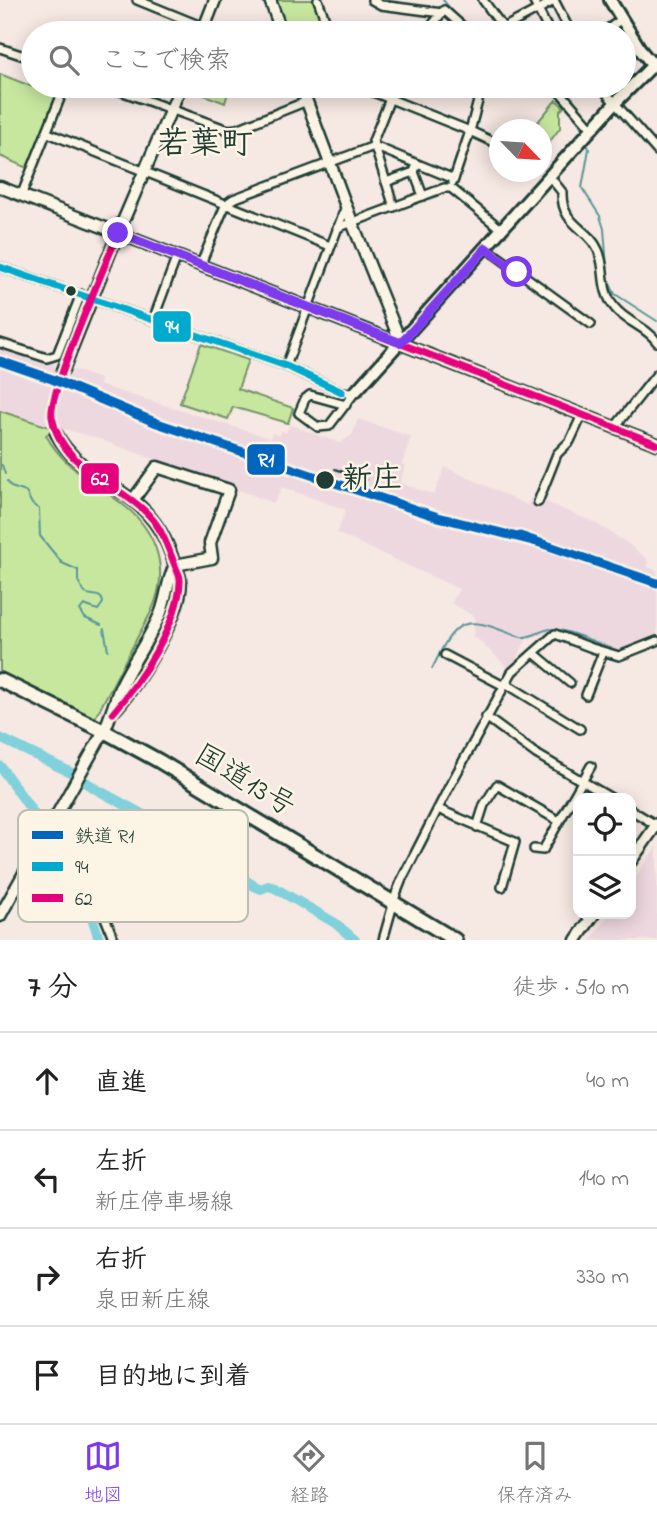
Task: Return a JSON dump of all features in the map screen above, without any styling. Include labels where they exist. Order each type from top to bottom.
[{"type":"highway","name":"国道13号","points":[[0,680],[104,731],[240,810]]},
{"type":"highway","name":"国道13号","points":[[248,815],[455,940]]},
{"type":"main road","points":[[610,0],[622,19]]},
{"type":"main road","points":[[636,38],[656,65],[636,84]]},
{"type":"main road","points":[[552,174],[620,98]]},
{"type":"main road","points":[[356,391],[545,182]]},
{"type":"street","points":[[137,0],[182,21]]},
{"type":"street","points":[[207,21],[215,0]]},
{"type":"street","points":[[270,0],[278,21]]},
{"type":"street","points":[[318,0],[324,21]]},
{"type":"street","points":[[372,0],[381,5],[442,13],[444,10],[456,21]]},
{"type":"street","points":[[482,0],[498,21]]},
{"type":"street","points":[[533,0],[544,21]]},
{"type":"street","points":[[521,21],[554,0],[565,21]]},
{"type":"street","points":[[436,21],[442,13]]},
{"type":"street","points":[[0,48],[21,56]]},
{"type":"street","points":[[21,196],[61,98]]},
{"type":"street","points":[[139,98],[228,130],[237,129],[307,101]]},
{"type":"street","points":[[63,370],[176,98]]},
{"type":"street","points":[[306,98],[401,343]]},
{"type":"street","points":[[394,207],[373,141],[390,98],[489,140]]},
{"type":"street","points":[[451,188],[470,131],[476,98]]},
{"type":"street","points":[[563,98],[588,135]]},
{"type":"street","points":[[612,98],[657,152]]},
{"type":"street","points":[[48,133],[330,246]]},
{"type":"street","points":[[200,266],[226,204],[241,195],[374,146],[454,179]]},
{"type":"street","points":[[417,164],[414,172],[423,196]]},
{"type":"street","points":[[386,182],[414,172]]},
{"type":"street","points":[[552,177],[562,192],[566,213],[598,249],[610,303],[617,312],[652,335],[657,342]]},
{"type":"street","points":[[0,187],[657,444]]},
{"type":"street","points":[[337,229],[451,188]]},
{"type":"street","points":[[451,188],[502,230]]},
{"type":"street","points":[[286,366],[346,206]]},
{"type":"street","points":[[486,248],[591,324]]},
{"type":"street","points":[[153,320],[177,256]]},
{"type":"street","points":[[0,267],[286,366],[342,391],[356,391]]},
{"type":"street","points":[[0,343],[47,358],[57,355],[81,294]]},
{"type":"street","points":[[615,427],[657,374]]},
{"type":"street","points":[[346,405],[310,395],[305,399],[299,413],[324,428],[329,426],[346,405],[356,391]]},
{"type":"street","points":[[538,502],[557,454],[570,441],[582,415]]},
{"type":"street","points":[[56,432],[68,453],[82,466],[133,500],[158,526],[168,543],[181,579],[178,603],[167,628],[129,695],[113,713],[60,810]]},
{"type":"street","points":[[133,500],[157,467],[229,490],[210,543],[212,558],[174,565]]},
{"type":"street","points":[[383,940],[402,879],[512,672],[555,634],[619,656],[657,641]]},
{"type":"street","points":[[586,695],[603,652]]},
{"type":"street","points":[[534,653],[570,683]]},
{"type":"street","points":[[445,655],[505,684],[580,729]]},
{"type":"street","points":[[486,717],[536,754],[602,793]]},
{"type":"street","points":[[534,849],[543,850],[591,766]]},
{"type":"street","points":[[477,827],[484,805],[497,785],[559,821]]},
{"type":"street","points":[[438,809],[515,842],[502,887]]},
{"type":"street","points":[[635,856],[657,825],[636,813]]},
{"type":"street","points":[[0,915],[18,883]]},
{"type":"street","points":[[576,940],[591,919]]},
{"type":"street","points":[[107,922],[114,940]]},
{"type":"shaded area","points":[[0,346],[28,356],[43,355],[55,360],[54,367],[71,374],[74,370],[100,379],[99,385],[270,438],[272,433],[279,436],[281,431],[286,433],[290,425],[340,443],[352,435],[358,419],[411,437],[402,464],[405,466],[400,483],[434,495],[445,467],[527,505],[532,496],[595,523],[647,559],[648,567],[657,571],[657,638],[615,653],[553,631],[526,640],[510,670],[473,637],[475,617],[451,603],[459,589],[337,533],[346,510],[282,487],[274,503],[93,437],[0,411]]},
{"type":"shaded area","points":[[657,846],[657,940],[591,940],[606,919],[636,919],[636,876]]},
{"type":"green space","points":[[276,0],[314,0],[322,21],[284,21]]},
{"type":"green space","points":[[0,74],[21,82],[21,98],[55,98],[27,168],[0,156]]},
{"type":"green space","points":[[212,98],[226,98],[225,103]]},
{"type":"green space","points":[[556,100],[564,107],[560,111],[560,128],[552,139],[552,119],[540,119]]},
{"type":"green space","points":[[201,344],[248,360],[238,389],[293,408],[288,423],[233,407],[228,419],[180,403]]},
{"type":"green space","points":[[0,411],[56,429],[46,435],[61,456],[132,513],[142,523],[155,547],[160,573],[155,602],[95,718],[91,719],[0,673]]},
{"type":"waterway","points":[[443,0],[459,19]]},
{"type":"waterway","points":[[558,98],[573,113],[584,131]]},
{"type":"waterway","points":[[587,143],[589,149],[582,188],[600,216],[604,229],[608,280],[615,294],[657,321]]},
{"type":"waterway","points":[[2,465],[5,474]]},
{"type":"waterway","points":[[7,481],[11,487],[26,492],[32,504],[39,509],[40,536],[62,563],[78,570],[78,581],[85,593],[101,597],[103,603],[98,610],[84,605],[80,610],[85,618],[101,625]]},
{"type":"waterway","points":[[432,669],[444,644],[453,633],[470,623],[521,637],[529,637],[548,629],[558,629],[619,651],[657,636]]},
{"type":"waterway","points":[[104,629],[108,650]]},
{"type":"waterway","points":[[0,738],[74,774],[134,810]]},
{"type":"waterway","points":[[0,766],[31,810]]},
{"type":"waterway","points":[[248,882],[261,889],[268,886],[275,888],[335,923],[355,940]]},
{"type":"waterway","points":[[93,922],[99,940]]},
{"type":"tunnel","points":[[56,433],[53,408],[63,370]]},
{"type":"railway","points":[[335,469],[367,480]]},
{"type":"railway","points":[[326,480],[438,517],[537,542]]},
{"type":"railway","points":[[588,559],[657,580]]},
{"type":"rail line","name":"R1","points":[[0,361],[52,379],[157,423],[326,480],[438,517],[537,542]]},
{"type":"rail line","name":"R1","points":[[520,536],[657,583]]},
{"type":"transit line","name":"62","points":[[113,713],[156,652],[173,616],[180,580],[165,539],[156,524],[143,509],[73,457],[57,432],[52,417],[53,404],[68,357],[118,233],[657,444]]},
{"type":"transit line","name":"94","points":[[0,267],[286,366],[342,392]]},
{"type":"place","name":"新庄","points":[[325,480]]},
{"type":"district","name":"若葉町","points":[[205,145]]},
{"type":"route","points":[[118,233],[401,343],[486,248],[517,272]]}]
